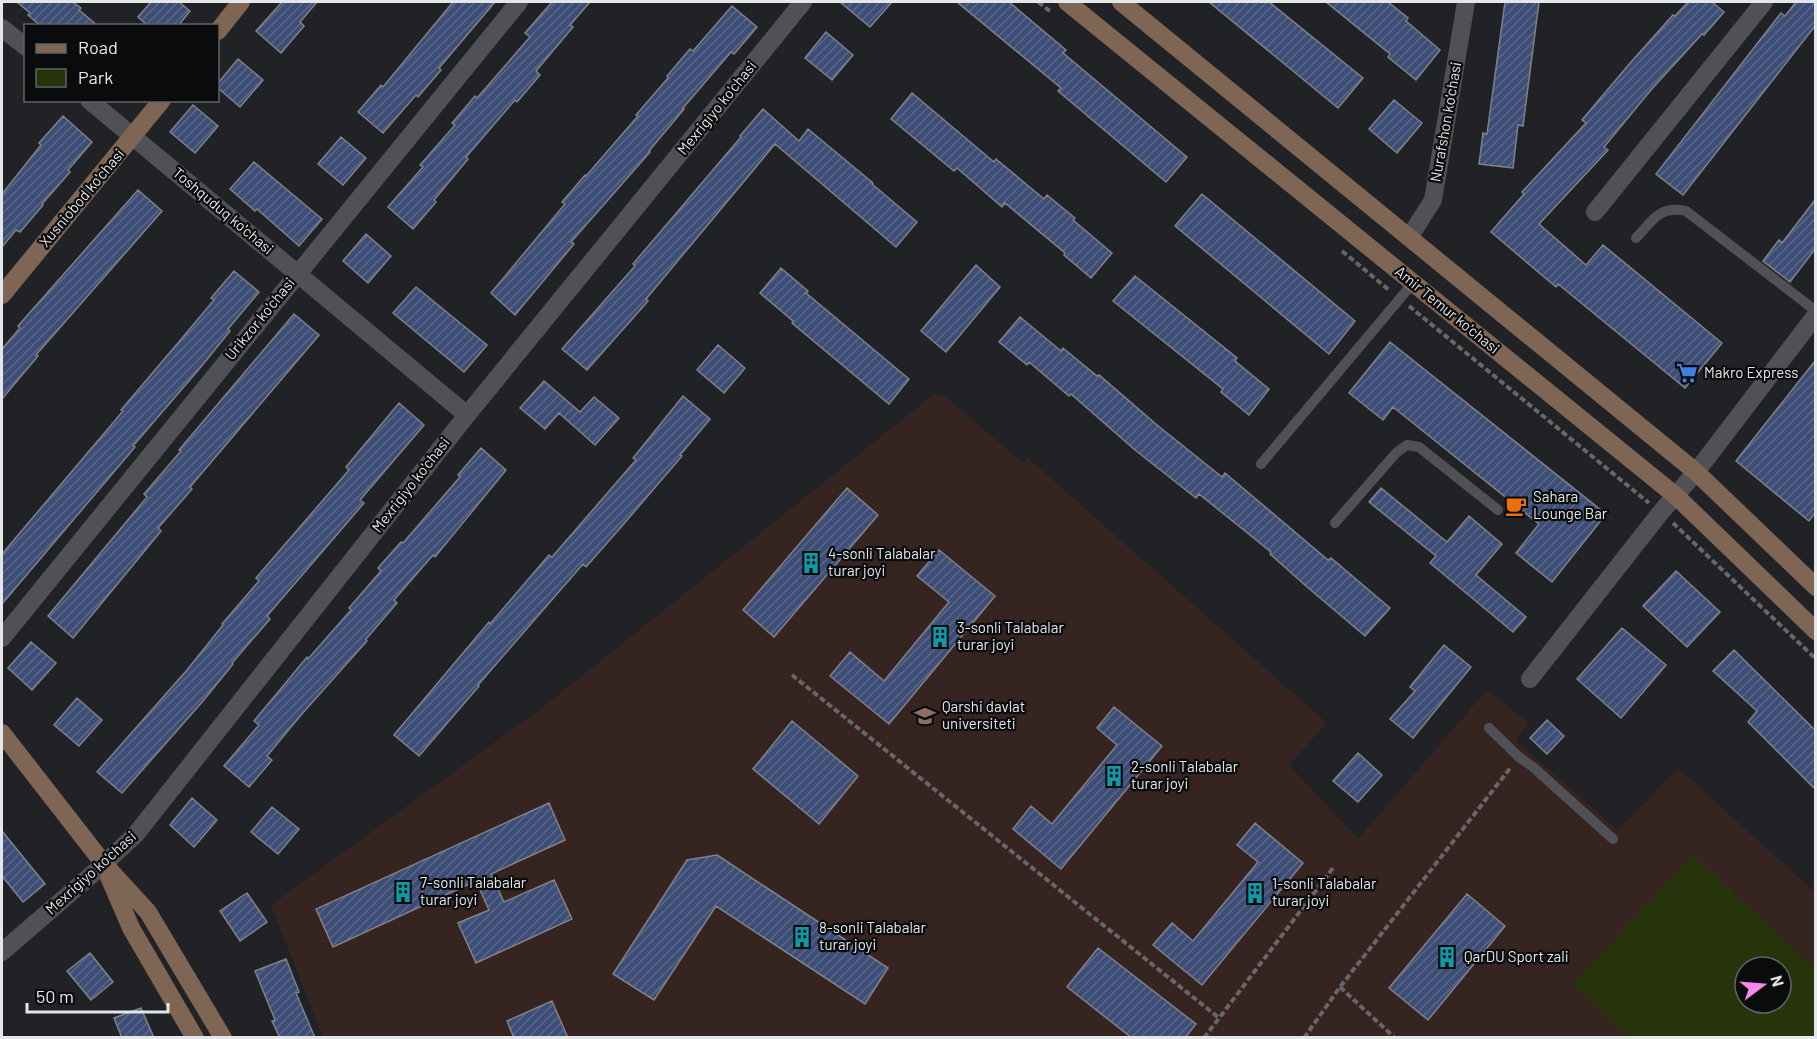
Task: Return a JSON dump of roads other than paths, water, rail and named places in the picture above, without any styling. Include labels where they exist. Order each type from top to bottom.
[{"type":"main road","points":[[219,30],[241,2]]},
{"type":"main road","points":[[1122,2],[1696,472],[1815,587]]},
{"type":"main road","name":"Amir Temur ko'chasi","points":[[1062,9],[1413,283],[1676,496],[1815,631]]},
{"type":"main road","name":"Xusniobod ko'chasi","points":[[2,295],[160,102]]},
{"type":"main road","points":[[2,733],[104,864],[148,912],[223,1038]]},
{"type":"main road","points":[[104,864],[131,928],[195,1038]]},
{"type":"street","name":"Urikzor ko'chasi","points":[[2,638],[519,2]]},
{"type":"street","name":"Mexrigiyo ko'chasi","points":[[2,952],[136,834],[467,414],[803,2]]},
{"type":"street","name":"Nurafshon ko'chasi","points":[[1410,236],[1433,200],[1466,2]]},
{"type":"street","points":[[1595,212],[1764,2]]},
{"type":"street","points":[[2,28],[24,46]]},
{"type":"street","name":"Toshquduq ko'chasi","points":[[91,102],[467,414]]},
{"type":"street","points":[[1530,679],[1661,512],[1696,472],[1815,313]]},
{"type":"lane","points":[[1636,238],[1661,212],[1674,208],[1686,211],[1815,313]]},
{"type":"lane","points":[[1262,464],[1413,283]]},
{"type":"lane","points":[[1335,523],[1396,453],[1407,445],[1419,447],[1498,510]]},
{"type":"lane","points":[[1489,728],[1613,839]]},
{"type":"place","name":"Makro Express","points":[[1687,373]]},
{"type":"place","name":"Sahara Lounge Bar","points":[[1516,506]]},
{"type":"place","name":"4-sonli Talabalar turar joyi","points":[[811,563]]},
{"type":"place","name":"3-sonli Talabalar turar joyi","points":[[940,637]]},
{"type":"place","name":"Qarshi davlat universiteti","points":[[925,716]]},
{"type":"place","name":"2-sonli Talabalar turar joyi","points":[[1114,776]]},
{"type":"place","name":"7-sonli Talabalar turar joyi","points":[[403,892]]},
{"type":"place","name":"1-sonli Talabalar turar joyi","points":[[1255,893]]},
{"type":"place","name":"8-sonli Talabalar turar joyi","points":[[802,937]]},
{"type":"place","name":"QarDU Sport zali","points":[[1447,957]]}]
